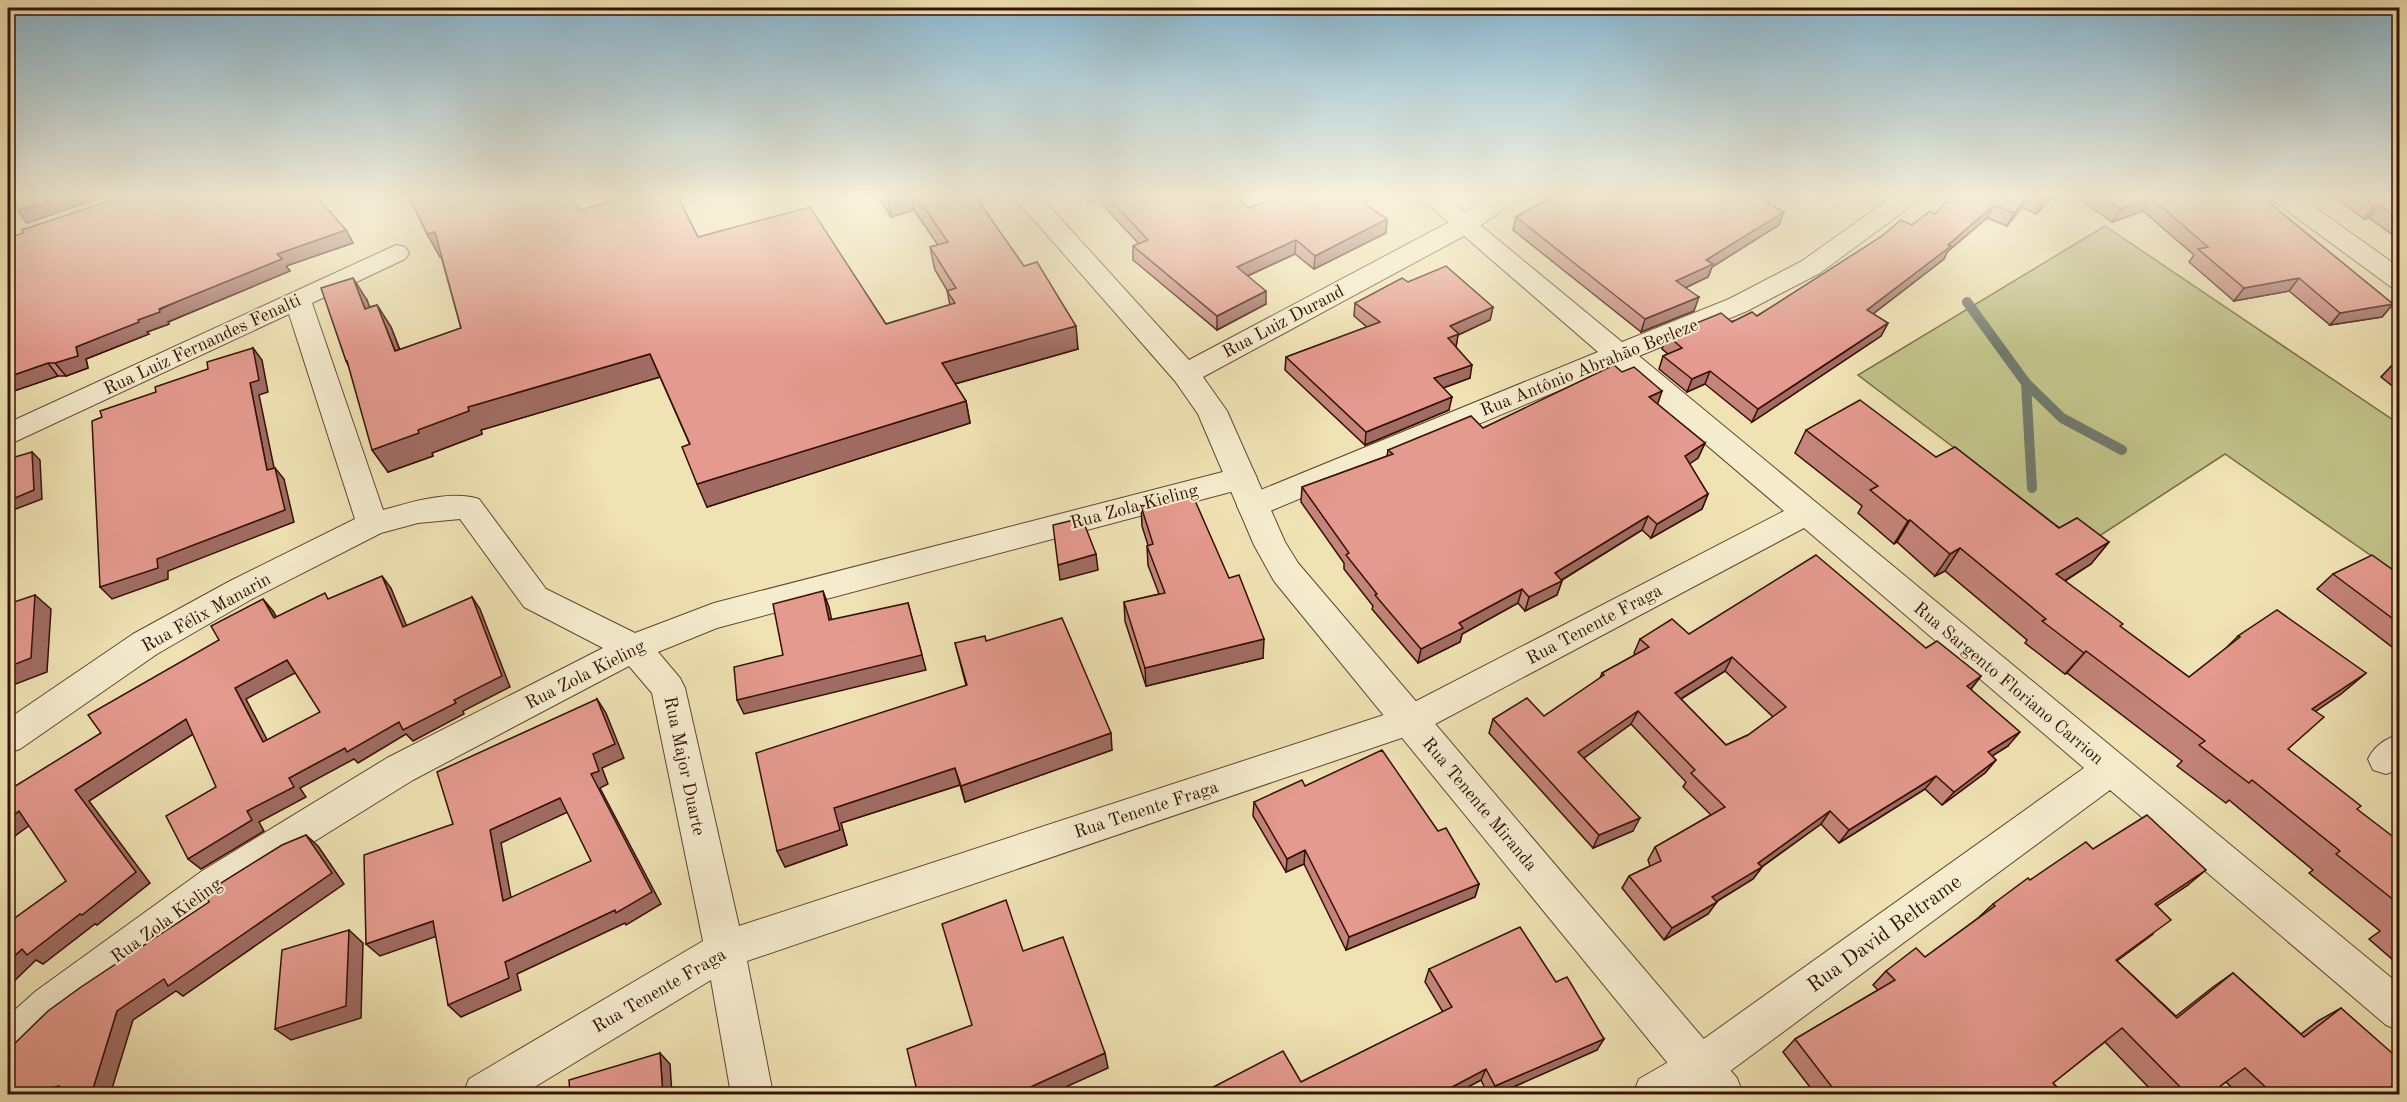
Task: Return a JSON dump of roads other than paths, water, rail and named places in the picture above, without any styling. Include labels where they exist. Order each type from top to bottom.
[{"type":"street","name":"Rua Tenente Miranda","points":[[1072,247],[1185,374],[1212,411],[1270,545],[1286,572],[1710,1081]]},
{"type":"street","name":"Rua Luiz Durand","points":[[1185,374],[1422,247]]},
{"type":"street","name":"Rua Sargento Floriano Carrion","points":[[1491,247],[2400,1011]]},
{"type":"street","name":"Rua Antônio Abrahão Berleze","points":[[1247,492],[1618,355],[1738,305],[1811,267],[1838,247]]},
{"type":"street","points":[[2354,247],[2400,281]]},
{"type":"street","name":"Rua Luiz Fernandes Fenalti","points":[[8,435],[396,253]]},
{"type":"street","points":[[297,299],[372,524]]},
{"type":"street","name":"Rua Zola Kieling","points":[[8,1043],[50,1005],[215,883],[400,770],[634,648],[714,616],[1247,492]]},
{"type":"street","name":"Rua Major Duarte","points":[[418,512],[468,507],[535,598],[634,648],[668,688],[725,950],[752,1095]]},
{"type":"street","name":"Rua Félix Manarin","points":[[8,738],[145,644],[241,590],[372,524],[418,512]]},
{"type":"street","name":"Rua Tenente Fraga","points":[[484,1095],[725,950],[1410,721],[1807,513]]},
{"type":"street","name":"Rua David Beltrame","points":[[1654,1095],[1710,1081],[2111,769]]},
{"type":"waterway","points":[[1967,302],[2026,383]]},
{"type":"waterway","points":[[2026,383],[2062,418],[2122,450]]},
{"type":"waterway","points":[[2026,383],[2032,488]]}]
